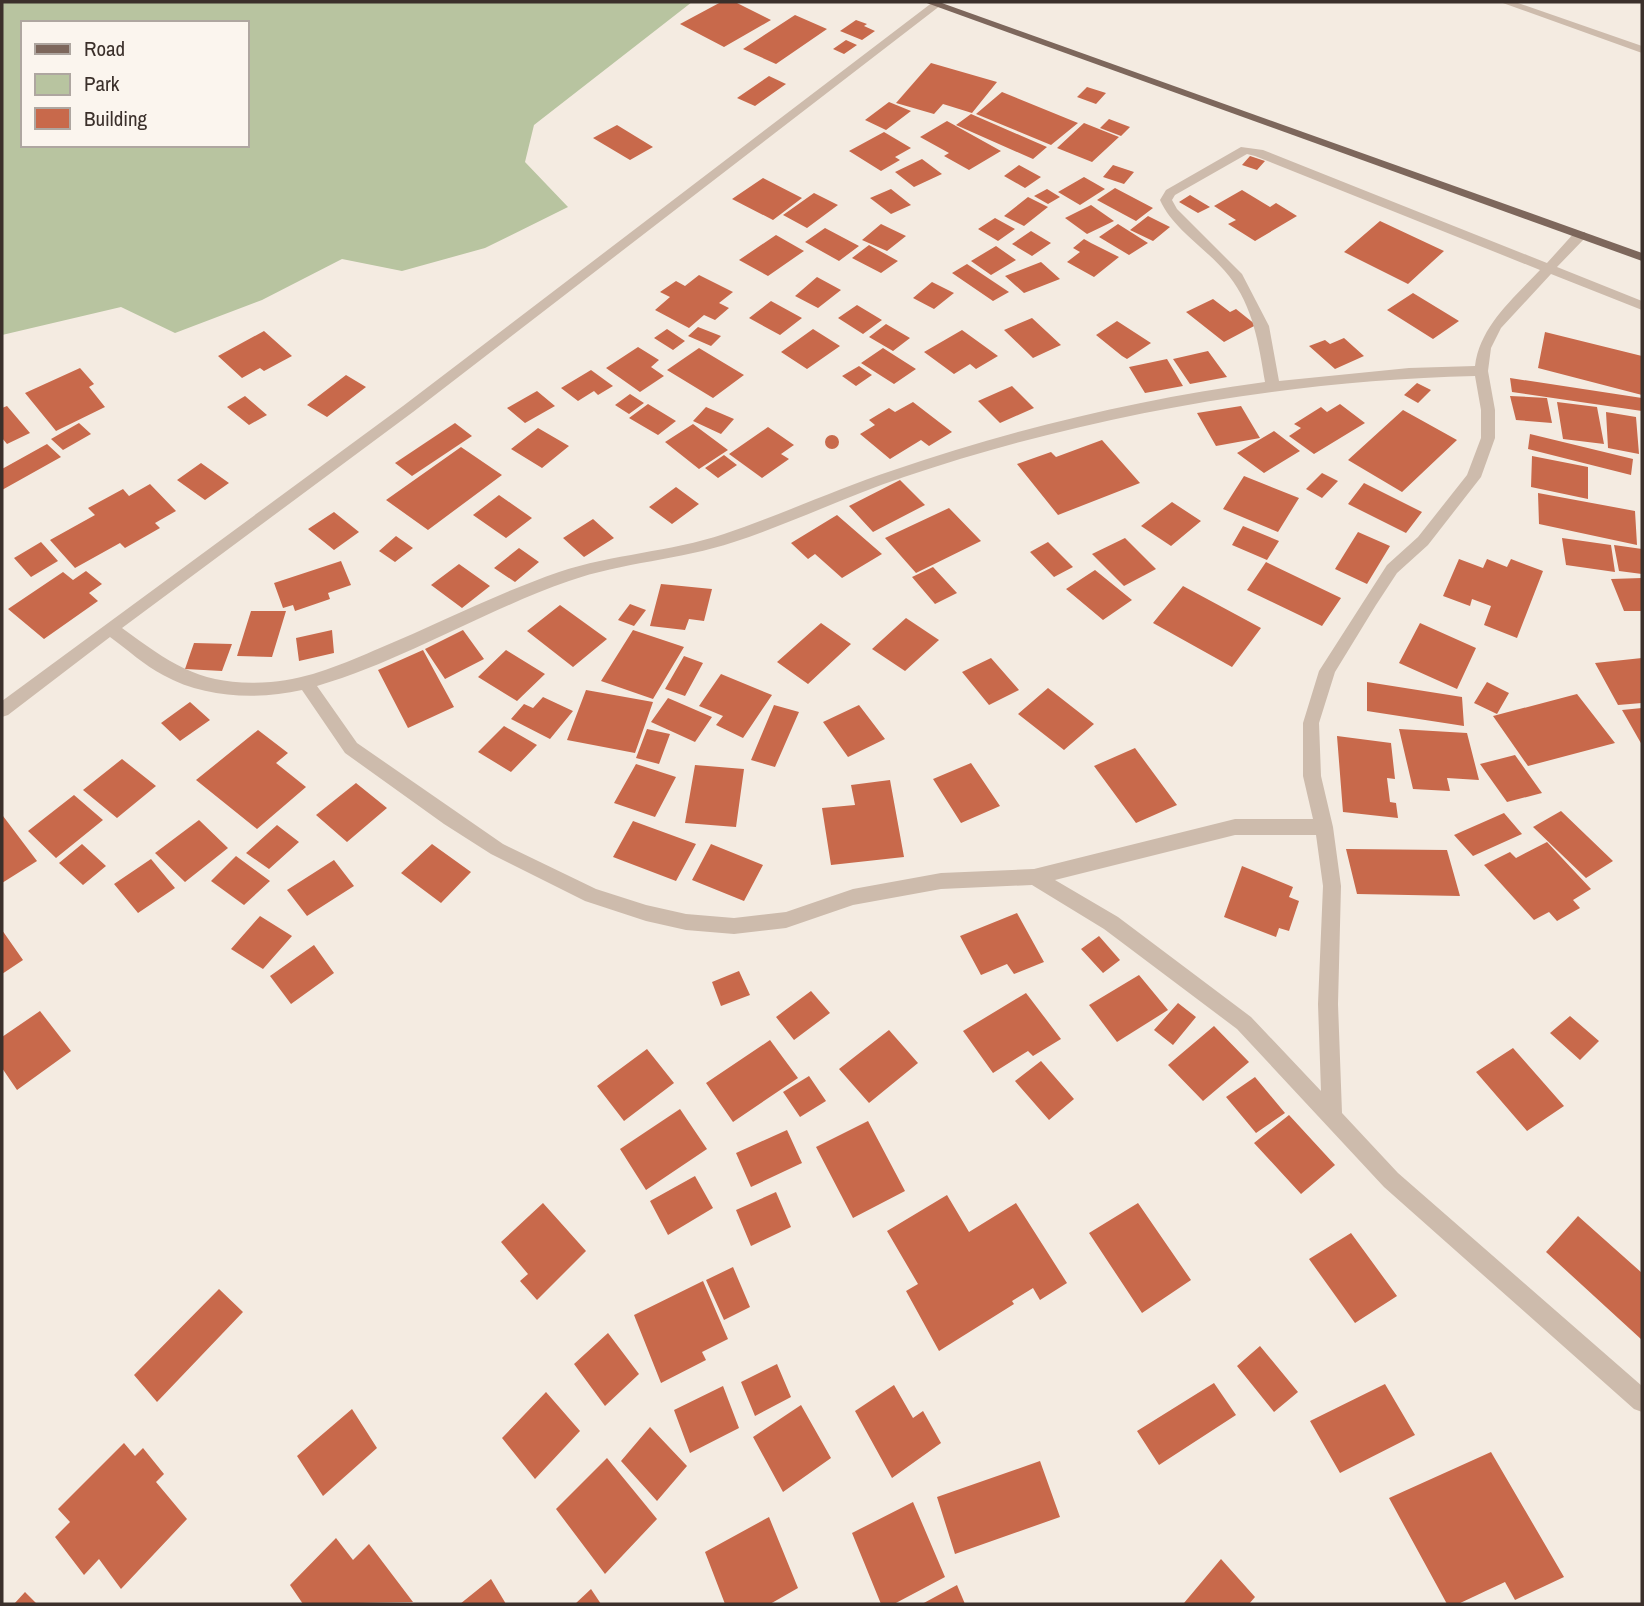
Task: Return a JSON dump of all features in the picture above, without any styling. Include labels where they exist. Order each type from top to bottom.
[{"type":"main road","points":[[935,3],[1642,257]]},
{"type":"street","points":[[1505,2],[1642,50]]},
{"type":"street","points":[[2,710],[408,409],[935,3]]},
{"type":"street","points":[[1273,387],[1262,326],[1235,274],[1171,211],[1166,200],[1170,193],[1245,150],[1259,153],[1642,306]]},
{"type":"street","points":[[1332,1116],[1328,1004],[1332,886],[1324,827],[1312,776],[1311,723],[1327,671],[1392,569],[1423,541],[1474,477],[1488,438],[1488,410],[1481,371],[1484,348],[1496,326],[1580,235]]},
{"type":"street","points":[[110,628],[170,672],[208,683],[253,690],[306,684],[568,576],[701,547],[769,524],[839,494],[983,446],[1139,410],[1273,387],[1375,373],[1481,371]]},
{"type":"street","points":[[306,684],[351,748],[440,813],[497,849],[591,895],[646,913],[686,922],[734,926],[786,920],[853,897],[942,881],[1034,877],[1235,827],[1324,827]]},
{"type":"street","points":[[1034,877],[1111,923],[1244,1023],[1391,1180],[1642,1401]]},
{"type":"green space","points":[[2,2],[692,2],[534,125],[525,162],[568,207],[485,248],[402,271],[342,259],[262,300],[175,333],[121,307],[2,335]]},
{"type":"building","points":[[721,2],[735,2],[771,20],[724,47],[680,24]]},
{"type":"building","points":[[795,15],[827,29],[776,64],[743,49]]},
{"type":"building","points":[[856,20],[875,31],[862,40],[840,31]]},
{"type":"building","points":[[846,40],[857,45],[844,54],[833,49]]},
{"type":"building","points":[[931,63],[997,82],[972,113],[943,104],[934,114],[896,103]]},
{"type":"building","points":[[769,76],[786,84],[755,106],[737,98]]},
{"type":"building","points":[[1087,87],[1106,93],[1096,104],[1077,97]]},
{"type":"building","points":[[1002,92],[1078,123],[1051,145],[976,114]]},
{"type":"building","points":[[889,102],[911,111],[886,130],[865,120]]},
{"type":"building","points":[[971,114],[1047,147],[1033,159],[956,125]]},
{"type":"building","points":[[1109,119],[1130,127],[1121,136],[1100,128]]},
{"type":"building","points":[[947,121],[1001,151],[969,170],[944,156],[949,153],[920,137]]},
{"type":"building","points":[[1084,123],[1119,137],[1092,162],[1057,148]]},
{"type":"building","points":[[617,125],[653,147],[630,160],[593,138]]},
{"type":"building","points":[[884,132],[911,148],[895,157],[900,160],[881,171],[849,151]]},
{"type":"building","points":[[1250,156],[1265,161],[1257,170],[1242,165]]},
{"type":"building","points":[[922,159],[942,174],[914,187],[895,172]]},
{"type":"building","points":[[1019,165],[1041,177],[1025,188],[1004,176]]},
{"type":"building","points":[[1113,165],[1134,172],[1124,184],[1103,177]]},
{"type":"building","points":[[1084,177],[1105,189],[1080,205],[1058,192]]},
{"type":"building","points":[[763,178],[802,198],[773,220],[732,199]]},
{"type":"building","points":[[1115,188],[1153,208],[1136,221],[1097,200]]},
{"type":"building","points":[[891,189],[911,205],[891,214],[870,198]]},
{"type":"building","points":[[1047,189],[1060,197],[1048,204],[1034,196]]},
{"type":"building","points":[[1242,190],[1270,207],[1276,203],[1297,216],[1255,241],[1228,224],[1236,220],[1214,206]]},
{"type":"building","points":[[814,193],[838,205],[807,228],[783,215]]},
{"type":"building","points":[[1190,195],[1210,207],[1198,213],[1179,202]]},
{"type":"building","points":[[1028,197],[1048,207],[1024,226],[1004,216]]},
{"type":"building","points":[[1091,205],[1114,221],[1087,234],[1065,218]]},
{"type":"building","points":[[1148,216],[1170,227],[1153,241],[1130,230]]},
{"type":"building","points":[[995,218],[1015,229],[998,241],[978,229]]},
{"type":"building","points":[[1380,221],[1444,251],[1408,284],[1344,252]]},
{"type":"building","points":[[881,224],[906,236],[887,251],[862,240]]},
{"type":"building","points":[[1118,224],[1148,243],[1129,255],[1099,237]]},
{"type":"building","points":[[825,228],[859,246],[839,261],[805,242]]},
{"type":"building","points":[[1031,231],[1051,243],[1032,256],[1012,244]]},
{"type":"building","points":[[776,235],[804,251],[768,276],[739,260]]},
{"type":"building","points":[[1084,239],[1119,257],[1094,277],[1067,262],[1080,252],[1073,248]]},
{"type":"building","points":[[869,245],[898,261],[881,273],[852,258]]},
{"type":"building","points":[[996,246],[1016,260],[991,275],[971,261]]},
{"type":"building","points":[[1041,262],[1060,279],[1024,293],[1005,276]]},
{"type":"building","points":[[967,264],[1009,292],[993,301],[952,273]]},
{"type":"building","points":[[699,275],[733,292],[719,303],[729,308],[715,320],[704,315],[689,328],[655,310],[670,297],[660,292],[676,281],[685,286]]},
{"type":"building","points":[[817,277],[841,290],[818,308],[795,296]]},
{"type":"building","points":[[932,282],[954,293],[934,309],[913,298]]},
{"type":"building","points":[[1413,293],[1459,321],[1433,339],[1387,310]]},
{"type":"building","points":[[1213,299],[1230,312],[1236,309],[1256,325],[1224,342],[1186,312]]},
{"type":"building","points":[[771,301],[802,318],[780,335],[749,318]]},
{"type":"building","points":[[857,305],[882,320],[863,334],[838,318]]},
{"type":"building","points":[[1032,318],[1061,345],[1033,358],[1004,330]]},
{"type":"building","points":[[1117,321],[1151,343],[1127,359],[1122,356],[1096,335]]},
{"type":"building","points":[[886,324],[910,338],[893,351],[869,337]]},
{"type":"building","points":[[698,327],[721,336],[711,346],[688,336]]},
{"type":"building","points":[[667,329],[685,341],[673,350],[654,338]]},
{"type":"building","points":[[813,329],[840,346],[807,369],[781,352]]},
{"type":"building","points":[[962,330],[998,356],[976,369],[970,364],[954,374],[924,352]]},
{"type":"building","points":[[264,331],[292,356],[264,371],[260,368],[242,378],[218,356]]},
{"type":"building","points":[[1545,332],[1642,356],[1642,395],[1538,368]]},
{"type":"building","points":[[1344,338],[1364,356],[1335,369],[1309,346],[1325,340],[1330,344]]},
{"type":"building","points":[[638,347],[659,360],[651,367],[664,376],[640,392],[606,368]]},
{"type":"building","points":[[699,348],[744,375],[713,398],[667,370]]},
{"type":"building","points":[[883,348],[916,369],[894,384],[861,363]]},
{"type":"building","points":[[1208,351],[1227,377],[1190,384],[1173,359]]},
{"type":"building","points":[[1167,359],[1183,386],[1145,393],[1129,367]]},
{"type":"building","points":[[859,366],[872,375],[856,386],[842,376]]},
{"type":"building","points":[[80,368],[94,384],[89,387],[105,407],[56,431],[25,393]]},
{"type":"building","points":[[591,370],[613,386],[598,395],[594,391],[578,401],[561,388]]},
{"type":"building","points":[[346,375],[366,387],[327,417],[307,405]]},
{"type":"building","points":[[1510,378],[1642,398],[1642,411],[1512,392]]},
{"type":"building","points":[[1417,383],[1431,390],[1418,403],[1404,395]]},
{"type":"building","points":[[1012,386],[1034,408],[1000,423],[978,401]]},
{"type":"building","points":[[537,391],[555,406],[525,423],[507,408]]},
{"type":"building","points":[[630,394],[644,403],[629,414],[615,405]]},
{"type":"building","points":[[245,396],[267,415],[249,425],[227,407]]},
{"type":"building","points":[[1510,396],[1547,398],[1552,423],[1516,420]]},
{"type":"building","points":[[913,402],[952,432],[929,446],[921,440],[890,459],[860,434],[875,425],[869,420],[889,408],[895,412]]},
{"type":"building","points":[[1557,402],[1597,407],[1604,444],[1563,439]]},
{"type":"building","points":[[648,404],[676,421],[658,435],[629,418]]},
{"type":"building","points":[[1340,404],[1365,423],[1314,454],[1289,436],[1301,428],[1294,424],[1321,407],[1327,412]]},
{"type":"building","points":[[7,406],[30,433],[7,444],[2,438],[2,408]]},
{"type":"building","points":[[1241,406],[1260,438],[1216,446],[1197,413]]},
{"type":"building","points":[[706,407],[734,419],[721,434],[693,421]]},
{"type":"building","points":[[1403,410],[1457,440],[1402,492],[1348,460]]},
{"type":"building","points":[[1606,412],[1636,417],[1639,454],[1608,448]]},
{"type":"building","points":[[79,423],[91,434],[63,450],[51,439]]},
{"type":"building","points":[[455,423],[472,436],[412,476],[395,463]]},
{"type":"building","points":[[693,424],[728,450],[699,469],[665,442]]},
{"type":"building","points":[[768,427],[794,445],[781,454],[789,459],[762,478],[729,454]]},
{"type":"building","points":[[538,428],[569,446],[542,468],[511,449]]},
{"type":"building","points":[[1274,431],[1300,451],[1264,473],[1237,453]]},
{"type":"building","points":[[1530,434],[1633,459],[1631,475],[1528,449]]},
{"type":"building","points":[[832,435],[837,437],[837,447],[832,449],[827,447],[825,442],[827,437]]},
{"type":"building","points":[[1102,440],[1140,483],[1058,515],[1017,464],[1051,452],[1056,457]]},
{"type":"building","points":[[47,444],[61,457],[2,490],[2,469]]},
{"type":"building","points":[[461,447],[502,475],[428,530],[386,500]]},
{"type":"building","points":[[724,455],[737,465],[718,478],[705,468]]},
{"type":"building","points":[[1532,456],[1588,467],[1588,499],[1531,487]]},
{"type":"building","points":[[201,463],[229,483],[205,500],[177,480]]},
{"type":"building","points":[[1322,473],[1338,481],[1322,498],[1306,489]]},
{"type":"building","points":[[1244,476],[1299,498],[1278,532],[1223,509]]},
{"type":"building","points":[[900,480],[925,505],[873,532],[849,506]]},
{"type":"building","points":[[1364,483],[1422,512],[1406,533],[1348,504]]},
{"type":"building","points":[[150,484],[176,511],[155,523],[160,528],[125,548],[120,543],[75,568],[50,540],[95,515],[88,508],[123,489],[129,496]]},
{"type":"building","points":[[676,487],[699,504],[672,524],[649,507]]},
{"type":"building","points":[[1538,493],[1635,511],[1637,545],[1539,524]]},
{"type":"building","points":[[499,495],[532,518],[506,538],[473,515]]},
{"type":"building","points":[[1172,502],[1201,521],[1171,546],[1141,526]]},
{"type":"building","points":[[949,508],[981,541],[916,573],[885,538]]},
{"type":"building","points":[[334,512],[359,532],[334,550],[308,529]]},
{"type":"building","points":[[837,515],[882,554],[842,578],[815,554],[808,559],[791,543]]},
{"type":"building","points":[[593,519],[614,538],[584,557],[563,538]]},
{"type":"building","points":[[1243,526],[1279,541],[1267,560],[1232,545]]},
{"type":"building","points":[[1358,532],[1390,546],[1367,584],[1335,569]]},
{"type":"building","points":[[396,536],[413,548],[395,562],[379,551]]},
{"type":"building","points":[[1125,538],[1156,569],[1124,586],[1092,554]]},
{"type":"building","points":[[1562,538],[1611,545],[1615,572],[1566,565]]},
{"type":"building","points":[[41,542],[58,561],[31,577],[14,558]]},
{"type":"building","points":[[1048,542],[1073,567],[1054,577],[1030,552]]},
{"type":"building","points":[[1614,545],[1642,549],[1642,574],[1619,571]]},
{"type":"building","points":[[519,548],[539,562],[515,582],[494,568]]},
{"type":"building","points":[[1459,559],[1483,568],[1487,559],[1507,567],[1511,559],[1543,571],[1517,638],[1484,625],[1491,606],[1472,599],[1470,606],[1443,596]]},
{"type":"building","points":[[341,561],[351,585],[328,593],[330,599],[295,611],[293,605],[283,608],[274,583]]},
{"type":"building","points":[[1266,562],[1341,598],[1322,626],[1247,590]]},
{"type":"building","points":[[459,564],[490,586],[462,608],[431,585]]},
{"type":"building","points":[[933,567],[957,593],[935,604],[912,577]]},
{"type":"building","points":[[1095,570],[1132,600],[1103,620],[1066,589]]},
{"type":"building","points":[[86,571],[102,584],[89,593],[98,601],[44,639],[8,609],[63,572],[73,580]]},
{"type":"building","points":[[1642,578],[1642,611],[1624,611],[1611,579]]},
{"type":"building","points":[[661,584],[712,589],[704,621],[689,619],[685,630],[650,626]]},
{"type":"building","points":[[1183,586],[1261,628],[1232,667],[1153,623]]},
{"type":"building","points":[[630,604],[646,610],[634,626],[618,620]]},
{"type":"building","points":[[560,605],[607,639],[573,667],[527,631]]},
{"type":"building","points":[[251,611],[286,611],[272,657],[237,656]]},
{"type":"building","points":[[906,618],[939,640],[905,671],[872,649]]},
{"type":"building","points":[[821,623],[851,644],[808,684],[777,662]]},
{"type":"building","points":[[1420,623],[1476,648],[1457,689],[1399,663]]},
{"type":"building","points":[[332,630],[334,653],[299,661],[296,638]]},
{"type":"building","points":[[463,630],[484,659],[445,679],[425,649]]},
{"type":"building","points":[[633,630],[684,647],[653,699],[601,681]]},
{"type":"building","points":[[194,643],[232,644],[222,671],[185,669]]},
{"type":"building","points":[[423,650],[454,707],[408,728],[378,670]]},
{"type":"building","points":[[506,650],[545,674],[517,701],[478,677]]},
{"type":"building","points":[[684,656],[703,663],[685,696],[665,689]]},
{"type":"building","points":[[991,658],[1019,690],[989,705],[962,672]]},
{"type":"building","points":[[1642,658],[1642,703],[1618,705],[1595,663]]},
{"type":"building","points":[[721,674],[772,695],[743,738],[716,725],[723,716],[699,706]]},
{"type":"building","points":[[1367,682],[1462,697],[1464,726],[1367,711]]},
{"type":"building","points":[[1487,682],[1509,693],[1497,714],[1474,703]]},
{"type":"building","points":[[1048,688],[1094,724],[1064,750],[1018,714]]},
{"type":"building","points":[[586,690],[653,702],[635,753],[567,740]]},
{"type":"building","points":[[1577,694],[1615,743],[1528,766],[1493,716]]},
{"type":"building","points":[[543,697],[573,711],[550,739],[511,719],[524,704],[533,708]]},
{"type":"building","points":[[668,698],[712,717],[695,742],[651,722]]},
{"type":"building","points":[[190,702],[210,720],[180,741],[161,723]]},
{"type":"building","points":[[774,705],[799,712],[775,767],[751,760]]},
{"type":"building","points":[[859,705],[885,739],[848,757],[823,722]]},
{"type":"building","points":[[1642,708],[1642,745],[1622,710]]},
{"type":"building","points":[[504,726],[537,745],[511,772],[478,752]]},
{"type":"building","points":[[647,729],[670,734],[659,764],[636,758]]},
{"type":"building","points":[[1399,729],[1467,733],[1479,780],[1447,778],[1450,791],[1413,789]]},
{"type":"building","points":[[258,730],[288,753],[276,763],[306,787],[257,829],[196,780]]},
{"type":"building","points":[[1337,736],[1391,743],[1395,779],[1387,778],[1390,802],[1396,803],[1398,818],[1343,812]]},
{"type":"building","points":[[1135,748],[1177,805],[1136,823],[1094,766]]},
{"type":"building","points":[[1515,755],[1542,793],[1507,802],[1480,764]]},
{"type":"building","points":[[122,759],[156,786],[117,818],[83,790]]},
{"type":"building","points":[[971,763],[1000,806],[961,823],[933,779]]},
{"type":"building","points":[[636,764],[676,777],[655,817],[614,803]]},
{"type":"building","points":[[695,765],[744,769],[736,827],[685,823]]},
{"type":"building","points":[[890,780],[904,857],[831,865],[822,808],[855,805],[851,785]]},
{"type":"building","points":[[356,783],[387,808],[347,842],[316,815]]},
{"type":"building","points":[[74,795],[103,820],[56,858],[28,831]]},
{"type":"building","points":[[1561,811],[1613,861],[1586,878],[1533,827]]},
{"type":"building","points":[[1504,813],[1522,834],[1473,856],[1454,835]]},
{"type":"building","points":[[2,817],[37,861],[2,883]]},
{"type":"building","points":[[199,820],[228,848],[185,882],[155,853]]},
{"type":"building","points":[[633,821],[696,844],[676,881],[613,857]]},
{"type":"building","points":[[277,825],[299,842],[269,869],[246,853]]},
{"type":"building","points":[[1547,842],[1591,889],[1573,900],[1580,908],[1557,921],[1549,912],[1534,920],[1484,865],[1510,852],[1516,858]]},
{"type":"building","points":[[82,844],[106,866],[83,885],[59,863]]},
{"type":"building","points":[[432,844],[471,872],[441,903],[401,873]]},
{"type":"building","points":[[711,844],[763,865],[744,901],[692,880]]},
{"type":"building","points":[[1346,849],[1447,850],[1460,896],[1357,894]]},
{"type":"building","points":[[236,856],[270,881],[244,905],[211,881]]},
{"type":"building","points":[[151,859],[175,888],[138,913],[114,884]]},
{"type":"building","points":[[334,860],[354,886],[307,916],[287,890]]},
{"type":"building","points":[[1242,866],[1293,887],[1289,897],[1299,901],[1289,931],[1279,928],[1276,937],[1224,917]]},
{"type":"building","points":[[1017,913],[1044,962],[1014,974],[1007,964],[981,975],[960,936]]},
{"type":"building","points":[[260,916],[292,936],[263,969],[231,949]]},
{"type":"building","points":[[2,930],[23,960],[2,974]]},
{"type":"building","points":[[1099,936],[1120,960],[1103,973],[1081,949]]},
{"type":"building","points":[[314,945],[334,973],[291,1004],[270,976]]},
{"type":"building","points":[[739,971],[750,995],[721,1006],[712,982]]},
{"type":"building","points":[[1139,975],[1168,1010],[1117,1042],[1089,1005]]},
{"type":"building","points":[[811,991],[830,1013],[794,1040],[776,1017]]},
{"type":"building","points":[[1026,993],[1061,1039],[1033,1056],[1028,1051],[993,1073],[963,1031]]},
{"type":"building","points":[[1178,1003],[1196,1017],[1173,1045],[1154,1030]]},
{"type":"building","points":[[40,1011],[71,1051],[17,1090],[2,1068],[2,1037]]},
{"type":"building","points":[[1570,1016],[1599,1041],[1580,1060],[1550,1033]]},
{"type":"building","points":[[1214,1026],[1249,1062],[1203,1101],[1168,1065]]},
{"type":"building","points":[[889,1030],[918,1063],[869,1103],[839,1069]]},
{"type":"building","points":[[770,1040],[798,1078],[733,1122],[706,1083]]},
{"type":"building","points":[[1513,1048],[1564,1106],[1527,1131],[1476,1072]]},
{"type":"building","points":[[647,1049],[674,1083],[624,1121],[597,1086]]},
{"type":"building","points":[[1041,1061],[1074,1099],[1049,1120],[1015,1081]]},
{"type":"building","points":[[809,1076],[826,1101],[800,1117],[783,1092]]},
{"type":"building","points":[[1255,1077],[1285,1113],[1256,1133],[1226,1097]]},
{"type":"building","points":[[680,1109],[707,1149],[646,1190],[620,1149]]},
{"type":"building","points":[[1289,1115],[1335,1165],[1301,1194],[1254,1143]]},
{"type":"building","points":[[868,1121],[905,1191],[853,1218],[816,1147]]},
{"type":"building","points":[[787,1130],[802,1163],[751,1187],[736,1153]]},
{"type":"building","points":[[695,1176],[713,1208],[668,1235],[650,1201]]},
{"type":"building","points":[[776,1192],[791,1227],[751,1246],[736,1210]]},
{"type":"building","points":[[947,1195],[969,1232],[1016,1203],[1067,1283],[1040,1300],[1033,1288],[1012,1301],[1014,1304],[939,1351],[906,1291],[918,1284],[887,1231]]},
{"type":"building","points":[[543,1203],[586,1251],[537,1300],[520,1281],[528,1274],[501,1242]]},
{"type":"building","points":[[1138,1203],[1191,1280],[1142,1313],[1089,1233]]},
{"type":"building","points":[[1578,1216],[1642,1273],[1642,1340],[1546,1252]]},
{"type":"building","points":[[1351,1233],[1397,1296],[1355,1323],[1309,1259]]},
{"type":"building","points":[[733,1267],[750,1307],[724,1320],[706,1280]]},
{"type":"building","points":[[703,1281],[728,1339],[702,1352],[706,1360],[661,1383],[634,1315]]},
{"type":"building","points":[[219,1289],[243,1312],[157,1402],[134,1375]]},
{"type":"building","points":[[608,1333],[639,1374],[605,1406],[574,1364]]},
{"type":"building","points":[[1260,1346],[1298,1392],[1274,1412],[1237,1366]]},
{"type":"building","points":[[777,1364],[791,1397],[755,1416],[741,1382]]},
{"type":"building","points":[[1214,1383],[1236,1415],[1159,1465],[1137,1431]]},
{"type":"building","points":[[1385,1384],[1415,1435],[1340,1473],[1310,1421]]},
{"type":"building","points":[[894,1385],[913,1418],[923,1411],[941,1443],[892,1478],[855,1411]]},
{"type":"building","points":[[723,1386],[739,1428],[690,1453],[674,1410]]},
{"type":"building","points":[[546,1392],[580,1431],[535,1479],[502,1438]]},
{"type":"building","points":[[801,1405],[831,1458],[783,1492],[753,1437]]},
{"type":"building","points":[[352,1409],[377,1448],[323,1496],[297,1456]]},
{"type":"building","points":[[650,1427],[687,1466],[657,1501],[621,1461]]},
{"type":"building","points":[[124,1443],[135,1456],[143,1448],[164,1474],[156,1482],[187,1519],[121,1589],[99,1559],[84,1575],[55,1537],[70,1522],[58,1509]]},
{"type":"building","points":[[1491,1452],[1564,1577],[1515,1600],[1505,1582],[1458,1604],[1447,1604],[1389,1498]]},
{"type":"building","points":[[607,1458],[657,1519],[605,1574],[556,1509]]},
{"type":"building","points":[[1040,1461],[1060,1517],[955,1554],[937,1497]]},
{"type":"building","points":[[913,1502],[945,1577],[894,1604],[881,1604],[852,1533]]},
{"type":"building","points":[[769,1517],[798,1588],[770,1604],[725,1604],[705,1552]]},
{"type":"building","points":[[336,1538],[353,1560],[369,1544],[413,1602],[303,1604],[290,1585]]},
{"type":"building","points":[[1221,1559],[1255,1597],[1249,1604],[1184,1603]]},
{"type":"building","points":[[491,1579],[506,1604],[460,1604]]},
{"type":"building","points":[[957,1585],[965,1604],[922,1604]]},
{"type":"building","points":[[591,1589],[601,1604],[575,1604]]},
{"type":"building","points":[[25,1592],[37,1604],[14,1604]]}]
